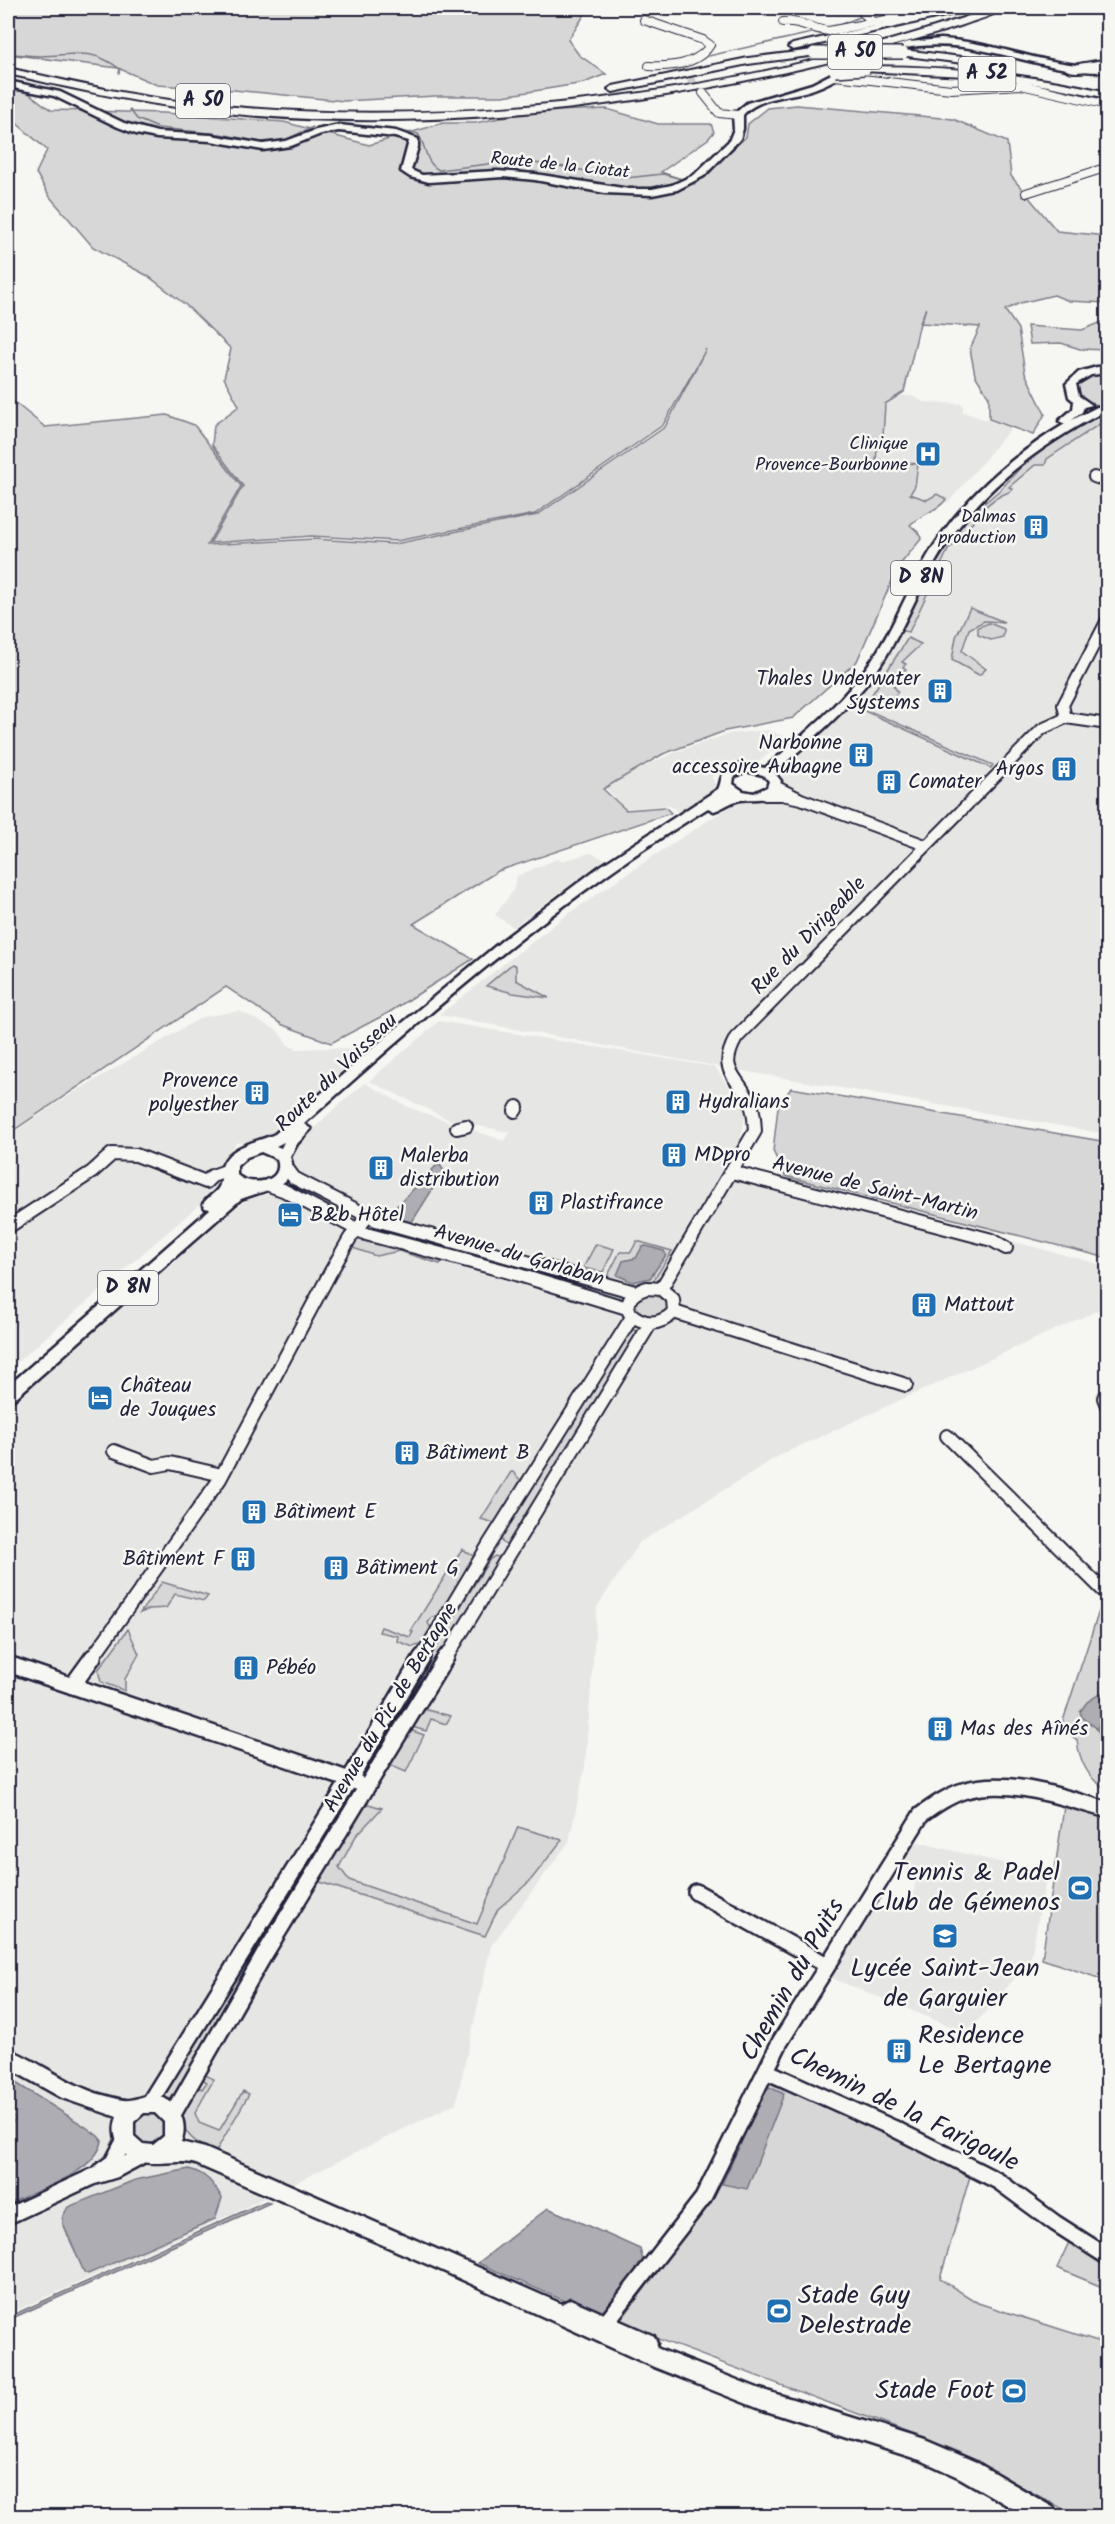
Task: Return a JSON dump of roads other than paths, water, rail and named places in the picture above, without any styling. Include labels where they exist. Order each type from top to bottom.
[{"type":"highway","name":"A 50","points":[[8,65],[80,82],[181,99],[271,107],[338,109],[458,107],[579,95],[967,8]]},
{"type":"highway","name":"A 50","points":[[8,71],[73,87],[173,104],[270,112],[338,115],[450,113],[532,108],[705,89],[876,47],[1000,8]]},
{"type":"highway","name":"A 52","points":[[693,71],[814,53],[903,53],[988,62],[1107,90]]},
{"type":"highway","points":[[1070,69],[1107,65]]},
{"type":"highway","name":"A 52","points":[[705,89],[866,69],[961,71],[1033,80],[1107,95]]},
{"type":"main road","points":[[738,115],[742,110],[757,102],[814,86],[860,61],[885,51],[911,45],[944,42],[984,47],[1038,63],[1070,69]]},
{"type":"main road","name":"Route de la Ciotat","points":[[8,84],[57,94],[121,125],[147,134],[212,138],[263,147],[288,144],[327,130],[365,129],[403,135],[413,140],[414,147],[405,167],[406,171],[416,177],[434,180],[477,174],[527,176],[577,187],[617,191],[666,188],[694,179],[735,140],[740,128],[738,115]]},
{"type":"main road","points":[[1104,410],[1080,401],[1071,393],[1073,380],[1086,373],[1107,369]]},
{"type":"main road","name":"D 8N","points":[[762,770],[823,714],[875,653],[920,563],[952,515],[992,474],[1078,410],[1080,401]]},
{"type":"main road","name":"D 8N","points":[[762,770],[835,712],[869,673],[898,626],[942,540],[974,502],[1000,476],[1028,454],[1104,410]]},
{"type":"main road","points":[[745,767],[762,770],[774,778],[770,790],[754,797],[741,796],[733,792],[727,784],[728,776],[745,767]]},
{"type":"main road","name":"Route du Vaisseau","points":[[261,1147],[280,1138],[422,1012],[582,886],[711,800],[723,791],[727,784]]},
{"type":"main road","name":"Route du Vaisseau","points":[[284,1162],[292,1140],[422,1022],[607,877],[725,800],[741,796]]},
{"type":"main road","points":[[261,1147],[274,1150],[284,1162],[281,1178],[261,1187],[239,1184],[229,1173],[232,1159],[237,1154],[261,1147]]},
{"type":"main road","name":"D 8n","points":[[8,1385],[225,1191],[229,1173]]},
{"type":"main road","name":"D 8N","points":[[8,1395],[236,1195],[261,1187]]},
{"type":"main road","points":[[8,2058],[88,2100],[105,2106],[162,2107],[187,2147],[198,2155]]},
{"type":"main road","points":[[88,2100],[123,2135],[132,2150],[151,2153],[185,2151],[198,2155],[602,2328],[727,2386],[814,2417],[925,2451],[968,2470],[1046,2517]]},
{"type":"main road","points":[[123,2135],[126,2119],[141,2107]]},
{"type":"main road","points":[[151,2153],[170,2142],[173,2122]]},
{"type":"street","points":[[873,22],[864,15],[880,8]]},
{"type":"street","points":[[783,22],[800,21],[820,32],[946,8]]},
{"type":"street","points":[[644,20],[709,43],[710,47],[680,68],[649,66]]},
{"type":"street","points":[[835,73],[951,89],[1021,85],[1107,105]]},
{"type":"street","points":[[705,89],[719,113],[738,115]]},
{"type":"street","points":[[1026,193],[1107,167]]},
{"type":"street","points":[[1094,477],[1107,482]]},
{"type":"street","points":[[1107,618],[1064,705],[1066,718],[1107,724]]},
{"type":"street","name":"Rue du Dirigeable","points":[[732,1172],[755,1131],[754,1113],[747,1097],[729,1073],[726,1056],[736,1038],[924,845],[1042,729],[1066,718]]},
{"type":"street","points":[[770,790],[801,799],[924,845]]},
{"type":"street","points":[[8,1227],[92,1172],[112,1154],[129,1154],[143,1158],[207,1182],[212,1176],[229,1173]]},
{"type":"street","name":"Avenue du Garlaban","points":[[284,1162],[294,1178],[367,1217],[635,1292]]},
{"type":"street","points":[[661,1289],[732,1172]]},
{"type":"street","name":"Avenue de Saint-Martin","points":[[732,1172],[992,1240],[1006,1248]]},
{"type":"street","name":"Avenue du Garlaban","points":[[261,1187],[283,1190],[357,1230],[630,1312]]},
{"type":"street","points":[[72,1686],[222,1475],[330,1274],[367,1217]]},
{"type":"street","points":[[647,1288],[661,1289],[673,1299],[674,1312],[662,1322],[650,1324],[630,1312],[628,1299],[635,1292],[647,1288]]},
{"type":"street","name":"Avenue du Pic de Bertagne","points":[[141,2107],[350,1779],[630,1312]]},
{"type":"street","points":[[674,1312],[906,1385]]},
{"type":"street","name":"Avenue du Pic de Bertagne","points":[[173,2122],[229,2014],[650,1324]]},
{"type":"street","points":[[1107,1398],[1104,1398],[1107,1408]]},
{"type":"street","points":[[948,1436],[1107,1595]]},
{"type":"street","points":[[114,1451],[154,1466],[171,1463],[222,1475]]},
{"type":"street","points":[[488,1546],[509,1553]]},
{"type":"street","points":[[8,1664],[368,1786]]},
{"type":"street","name":"Chemin du Puits","points":[[602,2328],[703,2198],[780,2042],[921,1815],[944,1797],[969,1788],[1000,1786],[1016,1787],[1107,1810]]},
{"type":"street","points":[[696,1892],[827,1965]]},
{"type":"street","name":"Chemin de la Farigoule","points":[[766,2071],[893,2128],[998,2181],[1055,2223],[1107,2257]]},
{"type":"street","points":[[92,2177],[113,2162],[123,2135]]},
{"type":"street","points":[[8,2216],[92,2177],[115,2170],[151,2153]]},
{"type":"waterway","points":[[882,9],[888,8]]},
{"type":"waterway","points":[[834,27],[862,16]]},
{"type":"waterway","points":[[704,57],[816,32]]},
{"type":"waterway","points":[[8,54],[91,55],[110,62],[120,69],[119,73]]},
{"type":"waterway","points":[[130,110],[137,119],[158,128],[220,134],[261,142],[285,140],[313,127]]},
{"type":"waterway","points":[[368,126],[418,134],[428,159],[439,170],[513,161],[553,165],[626,178],[663,174],[682,179],[698,170],[722,149],[732,133],[734,124]]},
{"type":"tunnel","points":[[681,70],[703,93]]},
{"type":"place","name":"Clinique Provence-Bourbonne","points":[[928,454]]},
{"type":"place","name":"Dalmas production","points":[[1036,527]]},
{"type":"place","name":"Thales Underwater Systems","points":[[940,691]]},
{"type":"place","name":"Narbonne accessoire Aubagne","points":[[861,755]]},
{"type":"place","name":"Argos","points":[[1064,769]]},
{"type":"place","name":"Comater","points":[[889,782]]},
{"type":"place","name":"Provence polyesther","points":[[257,1093]]},
{"type":"place","name":"Hydralians","points":[[678,1102]]},
{"type":"place","name":"MDpro","points":[[674,1155]]},
{"type":"place","name":"Malerba distribution","points":[[381,1168]]},
{"type":"place","name":"Plastifrance","points":[[541,1203]]},
{"type":"place","name":"B&b Hôtel","points":[[290,1215]]},
{"type":"place","name":"Mattout","points":[[924,1305]]},
{"type":"place","name":"Château de Jouques","points":[[100,1398]]},
{"type":"place","name":"Bâtiment B","points":[[407,1453]]},
{"type":"place","name":"Bâtiment E","points":[[254,1512]]},
{"type":"place","name":"Bâtiment F","points":[[243,1559]]},
{"type":"place","name":"Bâtiment G","points":[[336,1568]]},
{"type":"place","name":"Pébéo","points":[[246,1668]]},
{"type":"place","name":"Mas des Aînés","points":[[940,1729]]},
{"type":"place","name":"Tennis & Padel Club de Gémenos","points":[[1080,1888]]},
{"type":"place","name":"Lycée Saint-Jean de Garguier","points":[[945,1936]]},
{"type":"place","name":"Residence Le Bertagne","points":[[899,2051]]},
{"type":"place","name":"Stade Guy Delestrade","points":[[779,2311]]},
{"type":"place","name":"Stade Foot","points":[[1014,2391]]}]
